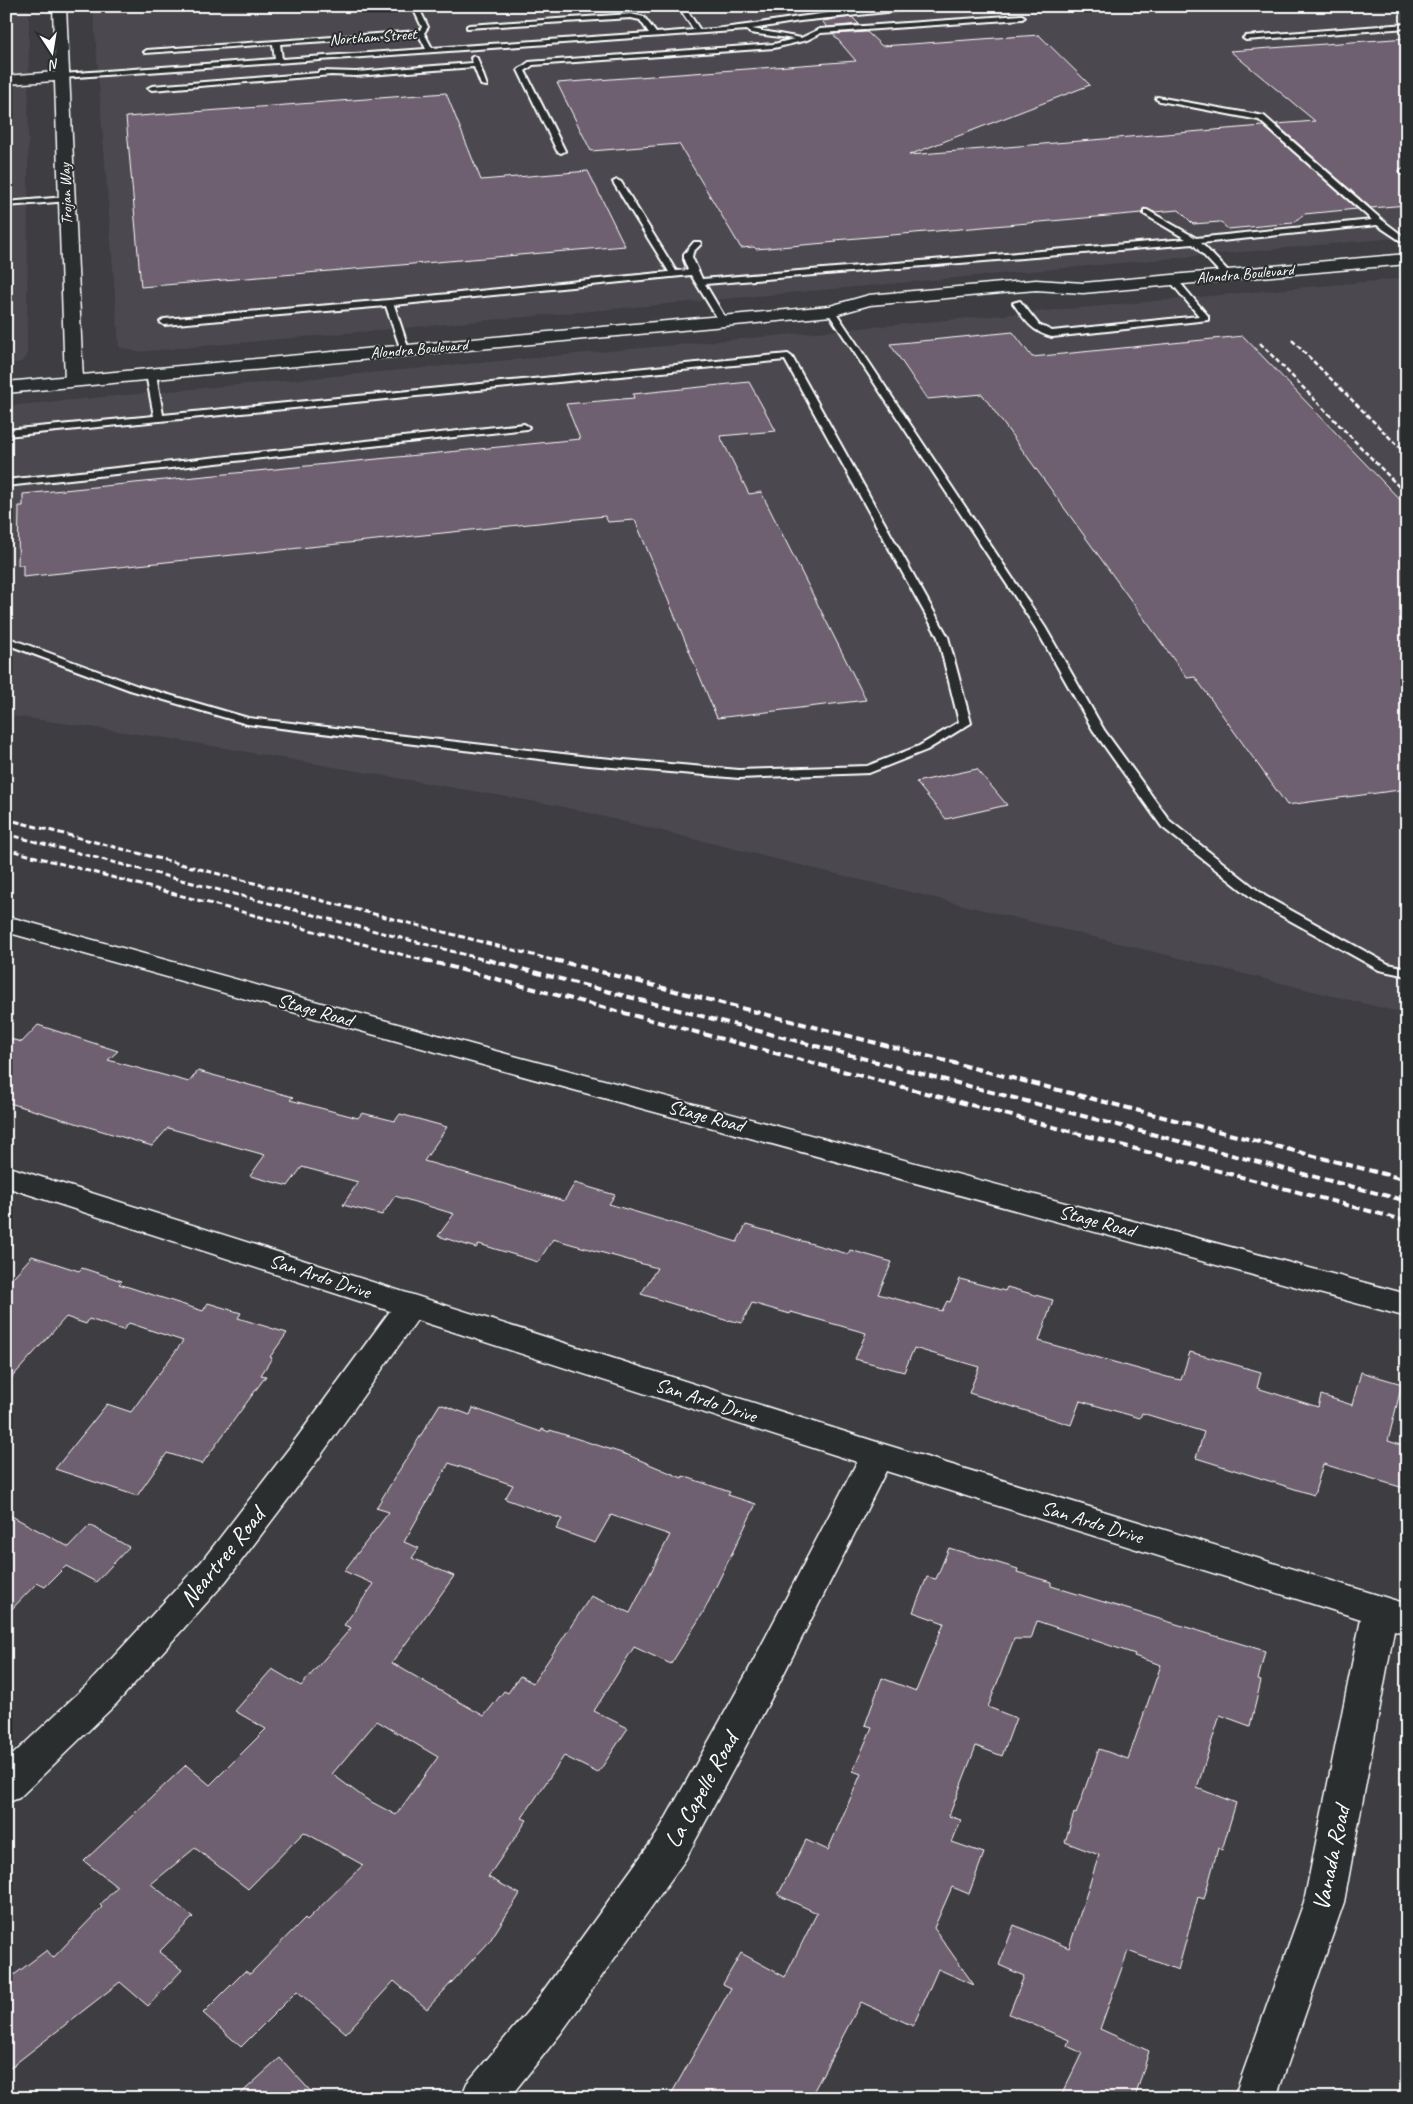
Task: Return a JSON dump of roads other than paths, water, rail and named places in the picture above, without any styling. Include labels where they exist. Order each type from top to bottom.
[{"type":"street","name":"Trojan Way","points":[[59,6],[74,381]]},
{"type":"street","name":"Northam Street","points":[[6,80],[62,76]]},
{"type":"street","name":"Alondra Boulevard","points":[[6,388],[831,310],[869,300],[1027,286],[1083,288],[1407,259]]},
{"type":"street","name":"Alondra Boulevard","points":[[911,313],[1046,300],[1083,288]]},
{"type":"street","name":"Alondra Boulevard","points":[[831,310],[882,316]]},
{"type":"street","name":"Stage Road","points":[[6,924],[517,1066],[1407,1306]]},
{"type":"street","name":"San Ardo Drive","points":[[6,1176],[876,1454],[1393,1615]]},
{"type":"street","name":"Neartree Road","points":[[6,1786],[103,1693],[214,1571],[302,1456],[411,1305]]},
{"type":"street","name":"La Capelle Road","points":[[482,2098],[547,2019],[670,1847],[761,1682],[876,1454]]},
{"type":"street","name":"Vanada Road","points":[[1255,2098],[1324,1902],[1393,1615]]},
{"type":"lane","points":[[415,6],[425,27],[421,33]]},
{"type":"lane","points":[[681,6],[698,32]]},
{"type":"lane","points":[[742,29],[800,19],[941,6]]},
{"type":"lane","points":[[1191,6],[1193,8],[1221,6]]},
{"type":"lane","points":[[469,26],[546,32],[631,16],[642,18],[654,35]]},
{"type":"lane","points":[[561,150],[521,70],[531,63],[618,47],[774,46],[805,39],[820,31],[1022,17]]},
{"type":"lane","points":[[1246,38],[1407,26]]},
{"type":"lane","name":"Northam Street","points":[[62,76],[470,48],[546,32],[618,47],[654,35],[742,29]]},
{"type":"lane","points":[[742,29],[805,39]]},
{"type":"lane","points":[[148,52],[421,33]]},
{"type":"lane","points":[[421,33],[430,51]]},
{"type":"lane","points":[[276,42],[279,61]]},
{"type":"lane","points":[[470,48],[485,85]]},
{"type":"lane","points":[[309,59],[312,70],[328,74]]},
{"type":"lane","points":[[152,88],[328,74],[356,74],[477,65]]},
{"type":"lane","points":[[1160,99],[1260,118],[1378,222],[1407,243]]},
{"type":"lane","points":[[617,182],[674,274]]},
{"type":"lane","points":[[6,204],[66,199]]},
{"type":"lane","points":[[1147,212],[1195,241],[1228,275]]},
{"type":"lane","points":[[699,282],[1195,241],[1378,222]]},
{"type":"lane","points":[[696,244],[689,250],[687,257],[699,282],[723,320]]},
{"type":"lane","points":[[164,322],[389,303],[694,272]]},
{"type":"lane","points":[[1017,303],[1038,329],[1052,334],[1205,318],[1173,280]]},
{"type":"lane","points":[[389,303],[405,350]]},
{"type":"lane","points":[[831,310],[1040,627],[1099,730],[1166,824],[1261,899],[1384,967],[1407,972]]},
{"type":"lane","points":[[6,433],[788,357],[943,637],[965,723],[923,748],[869,769],[739,774],[608,763],[247,721],[134,688],[6,640]]},
{"type":"lane","points":[[151,374],[159,418]]},
{"type":"lane","points":[[6,483],[524,427]]},
{"type":"railway","points":[[1292,340],[1407,455]]},
{"type":"railway","points":[[1260,343],[1407,495]]},
{"type":"railway","points":[[6,819],[560,962]]},
{"type":"railway","points":[[6,834],[493,962]]},
{"type":"railway","points":[[6,849],[430,962]]},
{"type":"railway","points":[[425,960],[1407,1221]]},
{"type":"railway","points":[[488,960],[1407,1201]]},
{"type":"railway","points":[[555,960],[1407,1180]]}]
